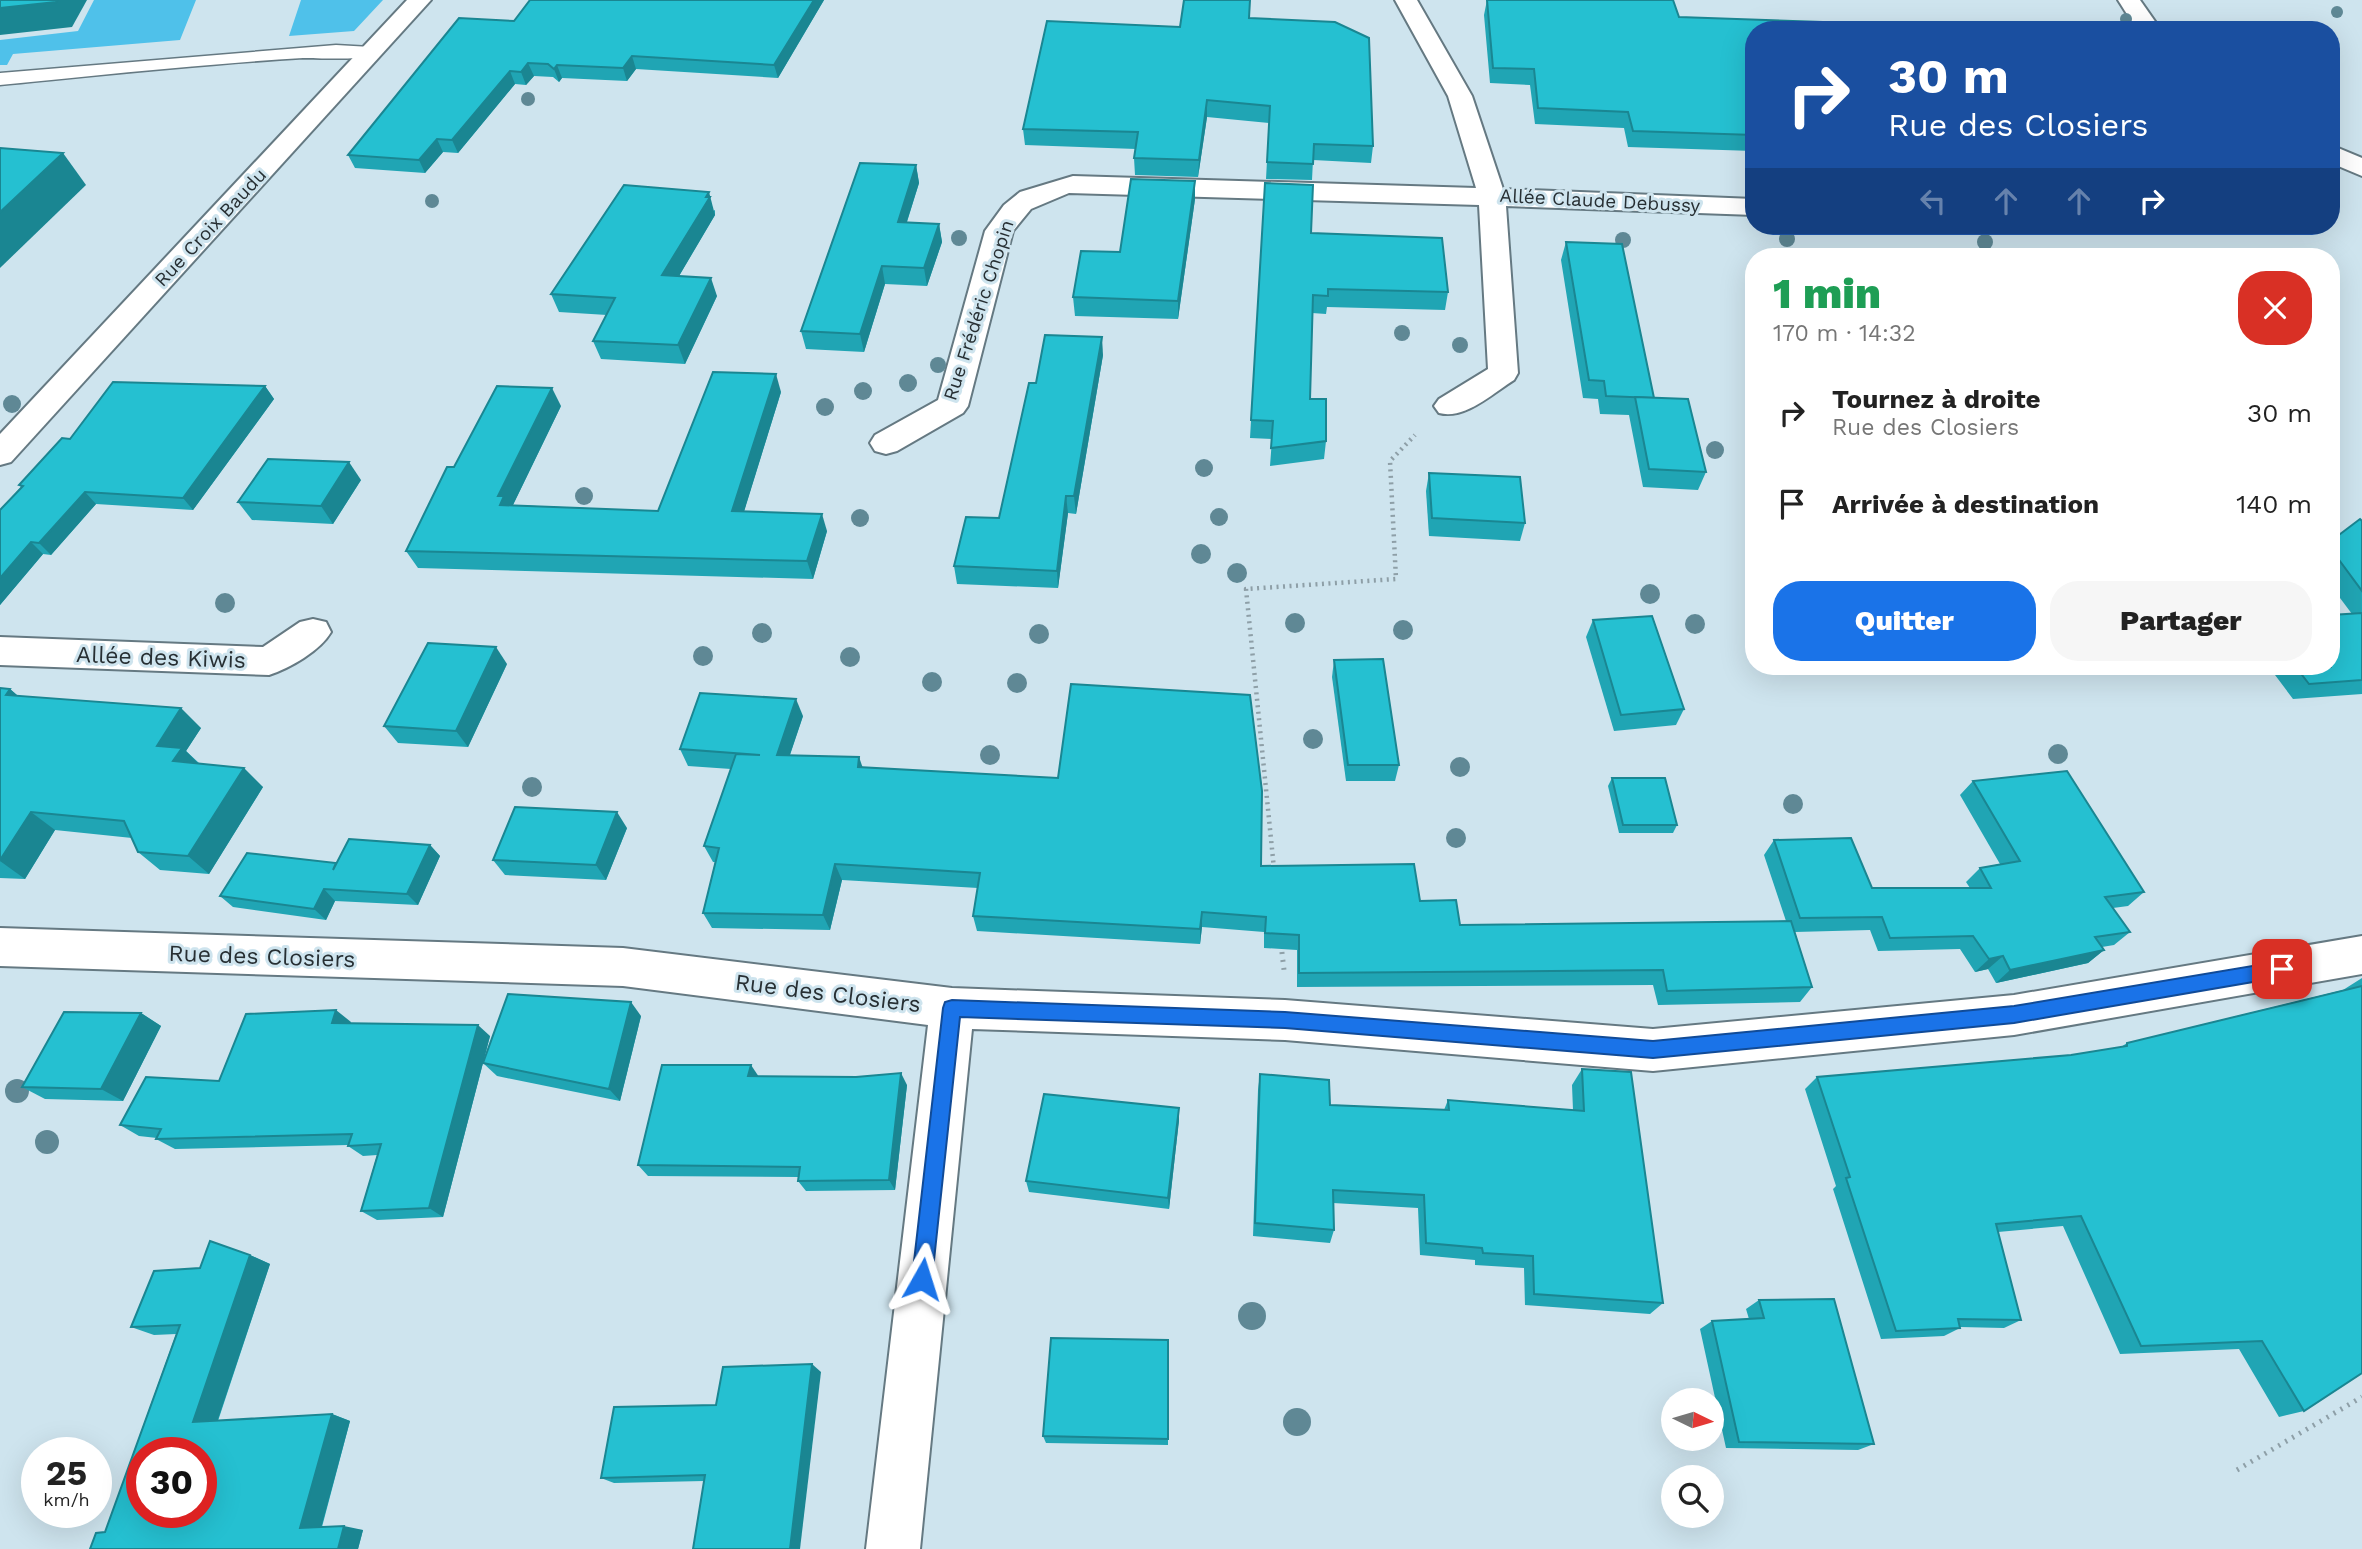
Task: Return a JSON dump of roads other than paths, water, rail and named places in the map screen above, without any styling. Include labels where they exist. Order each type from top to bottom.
[{"type":"street","name":"Rue Croix Baudu","points":[[0,454],[420,0]]},
{"type":"street","name":"Allée Claude Debussy","points":[[1406,0],[1460,96],[1492,197],[1745,207]]},
{"type":"street","points":[[2129,0],[2143,21]]},
{"type":"street","points":[[2340,157],[2362,168]]},
{"type":"street","name":"Rue Frédéric Chopin","points":[[886,443],[952,405],[999,231],[1012,208],[1043,192],[1073,184],[1492,197]]},
{"type":"street","points":[[1450,406],[1503,373],[1492,197]]},
{"type":"street","name":"Allée des Kiwis","points":[[0,651],[269,661],[313,632]]},
{"type":"street","name":"Rue des Closiers","points":[[0,947],[623,967],[952,1008],[1285,1020],[1653,1050],[2014,1015],[2362,955]]},
{"type":"street","points":[[893,1549],[952,1008]]},
{"type":"lane","points":[[0,79],[249,56],[336,51],[371,53]]}]
